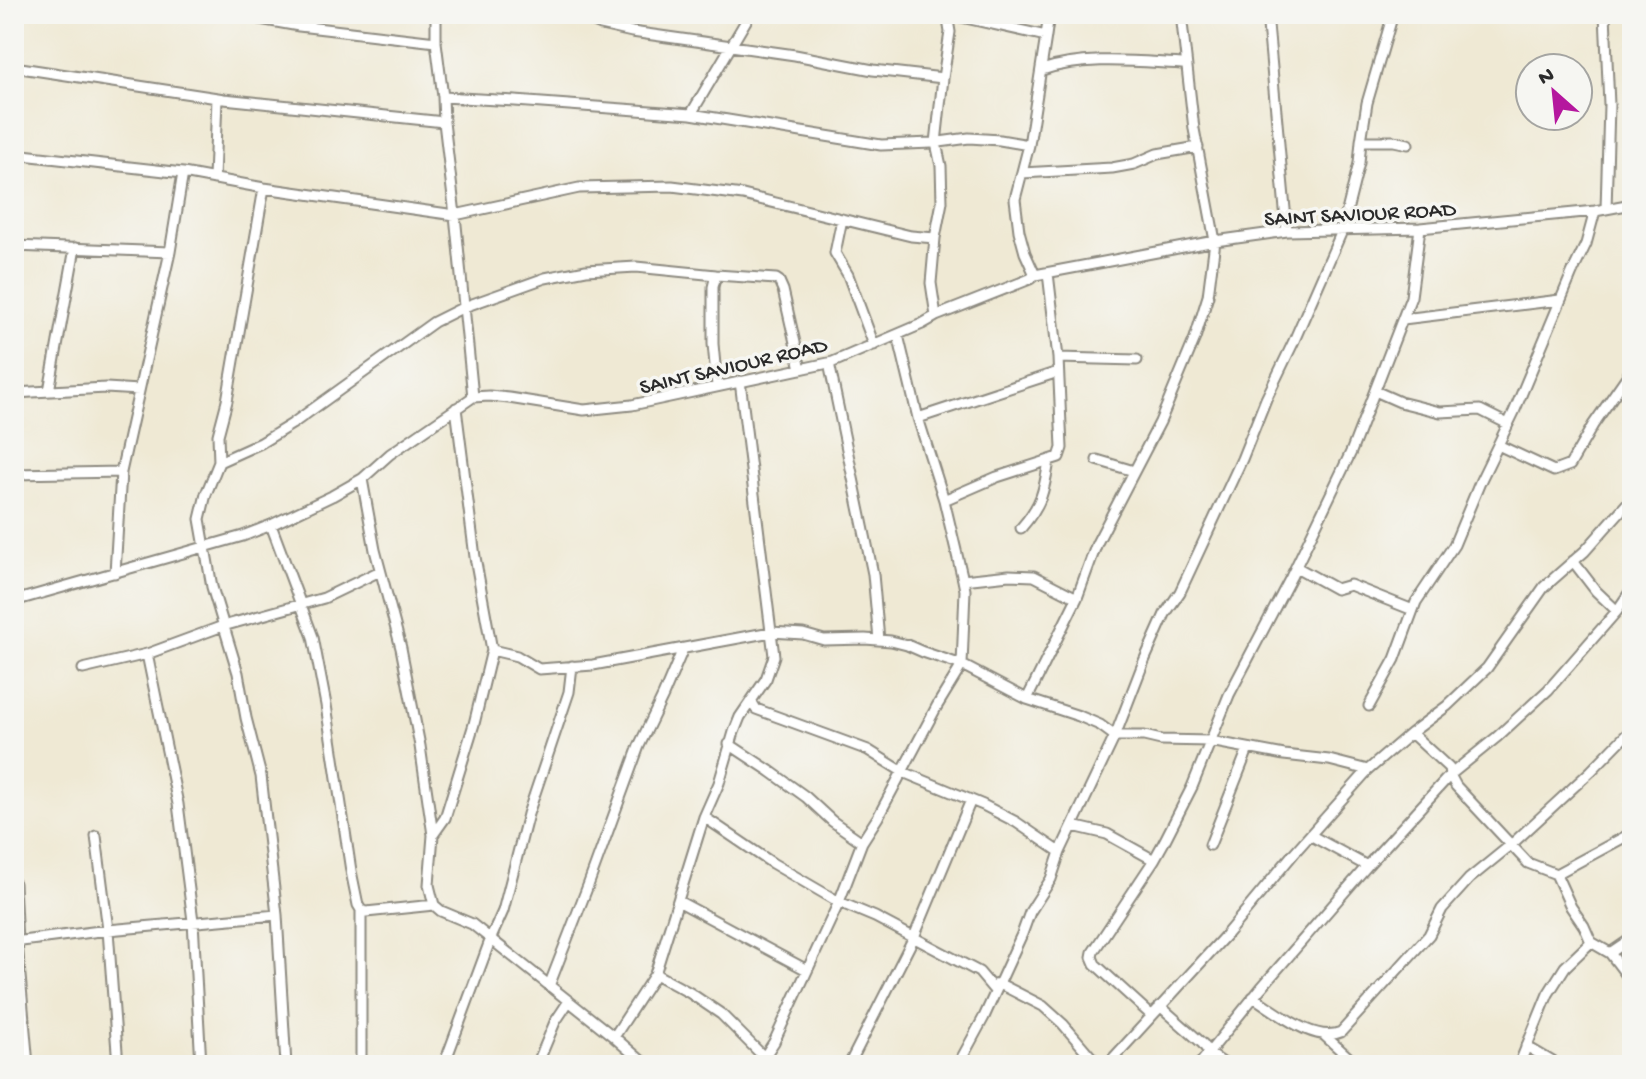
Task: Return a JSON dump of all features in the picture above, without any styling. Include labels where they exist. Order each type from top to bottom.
[{"type":"street","points":[[232,14],[264,17],[299,26],[436,42]]},
{"type":"street","points":[[14,601],[271,525],[362,479],[390,454],[473,397],[436,42],[436,14]]},
{"type":"street","points":[[575,14],[601,25],[632,32],[943,78]]},
{"type":"street","points":[[691,114],[750,14]]},
{"type":"street","points":[[936,316],[931,283],[942,185],[936,143],[950,32],[947,14],[1046,36]]},
{"type":"street","points":[[1035,275],[1019,231],[1015,199],[1029,145],[1049,14]]},
{"type":"street","points":[[1027,699],[1077,598],[1097,543],[1160,422],[1195,338],[1208,296],[1215,241],[1198,147],[1181,14]]},
{"type":"street","points":[[1267,14],[1287,231]]},
{"type":"street","points":[[958,1065],[1030,912],[1051,879],[1060,852],[1115,736],[1165,614],[1180,592],[1242,459],[1342,231],[1359,163],[1367,103],[1393,14]]},
{"type":"street","points":[[1605,14],[1609,105],[1606,209]]},
{"type":"street","points":[[1042,70],[1061,63],[1114,60],[1186,64]]},
{"type":"street","points":[[14,67],[217,98],[444,122]]},
{"type":"street","points":[[443,97],[691,114],[881,145],[969,138],[1029,145]]},
{"type":"street","points":[[214,179],[217,98]]},
{"type":"street","points":[[1361,141],[1408,144]]},
{"type":"street","points":[[1022,173],[1112,168],[1134,164],[1157,154],[1198,147]]},
{"type":"street","points":[[14,154],[183,173],[264,188],[455,215],[579,188],[672,186],[743,195],[911,236],[935,238]]},
{"type":"street","points":[[115,573],[121,472],[170,252],[183,173]]},
{"type":"street","points":[[264,188],[227,401],[218,435],[219,462],[200,519],[212,587],[238,673],[261,776],[277,915],[286,1065]]},
{"type":"street","name":"SAINT SAVIOUR ROAD","points":[[473,397],[499,397],[584,410],[606,409],[829,363],[1035,275],[1215,241],[1287,231],[1420,228],[1595,211],[1632,204]]},
{"type":"street","points":[[1369,706],[1395,659],[1416,602],[1454,545],[1586,244],[1595,211]]},
{"type":"street","points":[[842,219],[835,253],[848,275],[874,345]]},
{"type":"street","points":[[1151,1015],[1101,970],[1092,957],[1154,860],[1192,787],[1229,695],[1296,567],[1351,452],[1411,297],[1420,228]]},
{"type":"street","points":[[14,246],[170,252]]},
{"type":"street","points":[[49,391],[75,248]]},
{"type":"street","points":[[219,462],[261,443],[292,424],[434,322],[464,307],[545,278],[586,270],[636,267],[776,279],[783,290],[801,369]]},
{"type":"street","points":[[944,500],[997,477],[1059,457],[1062,448],[1058,358],[1048,273]]},
{"type":"street","points":[[716,275],[713,287],[713,344],[717,386]]},
{"type":"street","points":[[1403,319],[1560,300]]},
{"type":"street","points":[[655,974],[721,1014],[762,1061],[774,1042],[839,902],[862,842],[962,665],[965,590],[944,500],[918,418],[898,335]]},
{"type":"street","points":[[1058,358],[1137,360]]},
{"type":"street","points":[[829,363],[873,574],[879,640]]},
{"type":"street","points":[[1498,445],[1554,471],[1570,465],[1632,369]]},
{"type":"street","points":[[918,418],[1058,372]]},
{"type":"street","points":[[614,1037],[655,974],[704,817],[719,783],[729,744],[740,717],[766,679],[774,656],[740,381]]},
{"type":"street","points":[[14,393],[106,388],[139,390]]},
{"type":"street","points":[[1375,391],[1400,402],[1440,412],[1480,410],[1508,424]]},
{"type":"street","points":[[433,835],[445,818],[474,724],[492,650],[475,557],[456,408]]},
{"type":"street","points":[[1097,460],[1134,471]]},
{"type":"street","points":[[1021,528],[1035,512],[1044,490],[1049,461]]},
{"type":"street","points":[[14,474],[121,472]]},
{"type":"street","points":[[362,479],[420,746],[433,835],[429,885],[434,905],[472,924],[491,938],[646,1065]]},
{"type":"street","points":[[1107,1065],[1225,936],[1368,770],[1447,706],[1487,668],[1544,587],[1585,551],[1632,498]]},
{"type":"street","points":[[271,525],[313,637],[351,871],[361,910],[361,1065]]},
{"type":"street","points":[[1573,561],[1596,591],[1617,611]]},
{"type":"street","points":[[1296,567],[1336,589],[1350,585],[1413,610]]},
{"type":"street","points":[[83,669],[147,654],[223,626],[302,605],[380,571]]},
{"type":"street","points":[[963,580],[1009,575],[1034,576],[1077,598]]},
{"type":"street","points":[[1199,1065],[1253,997],[1367,866],[1450,775],[1548,690],[1617,611],[1632,589]]},
{"type":"street","points":[[492,650],[517,656],[539,669],[593,665],[771,632],[803,634],[824,640],[879,640],[907,645],[962,665],[1027,699],[1100,725],[1115,736],[1210,741],[1329,760],[1368,770]]},
{"type":"street","points":[[549,986],[639,746],[683,649]]},
{"type":"street","points":[[147,654],[178,804],[193,921],[201,1065]]},
{"type":"street","points":[[444,1065],[503,911],[528,814],[569,692],[572,666]]},
{"type":"street","points":[[751,701],[756,709],[868,750],[903,772],[971,800],[1016,822],[1060,852]]},
{"type":"street","points":[[1253,997],[1311,1032],[1325,1036],[1341,1032],[1429,935],[1442,909],[1469,879],[1512,844],[1632,729]]},
{"type":"street","points":[[1411,733],[1449,768],[1456,786],[1528,863],[1556,874],[1591,942],[1610,953],[1632,982]]},
{"type":"street","points":[[729,744],[806,797],[832,821],[862,842]]},
{"type":"street","points":[[1210,845],[1248,749]]},
{"type":"street","points":[[849,1065],[914,937],[971,800]]},
{"type":"street","points":[[704,817],[772,863],[839,902],[914,937],[979,972],[997,987],[1043,1006],[1098,1065]]},
{"type":"street","points":[[1073,826],[1107,834],[1154,860]]},
{"type":"street","points":[[1556,874],[1632,833]]},
{"type":"street","points":[[1310,835],[1367,866]]},
{"type":"street","points":[[96,836],[108,930],[118,1065]]},
{"type":"street","points":[[14,883],[15,942],[28,1065]]},
{"type":"street","points":[[678,901],[807,970]]},
{"type":"street","points":[[361,910],[434,905]]},
{"type":"street","points":[[15,942],[193,921],[277,915]]},
{"type":"street","points":[[1610,953],[1632,938]]},
{"type":"street","points":[[1519,1065],[1548,994],[1565,967],[1591,942]]},
{"type":"street","points":[[537,1065],[555,1022],[569,1001]]},
{"type":"street","points":[[1160,1006],[1210,1054],[1226,1065]]},
{"type":"street","points":[[1325,1036],[1357,1065]]},
{"type":"street","points":[[1526,1046],[1558,1065]]}]
